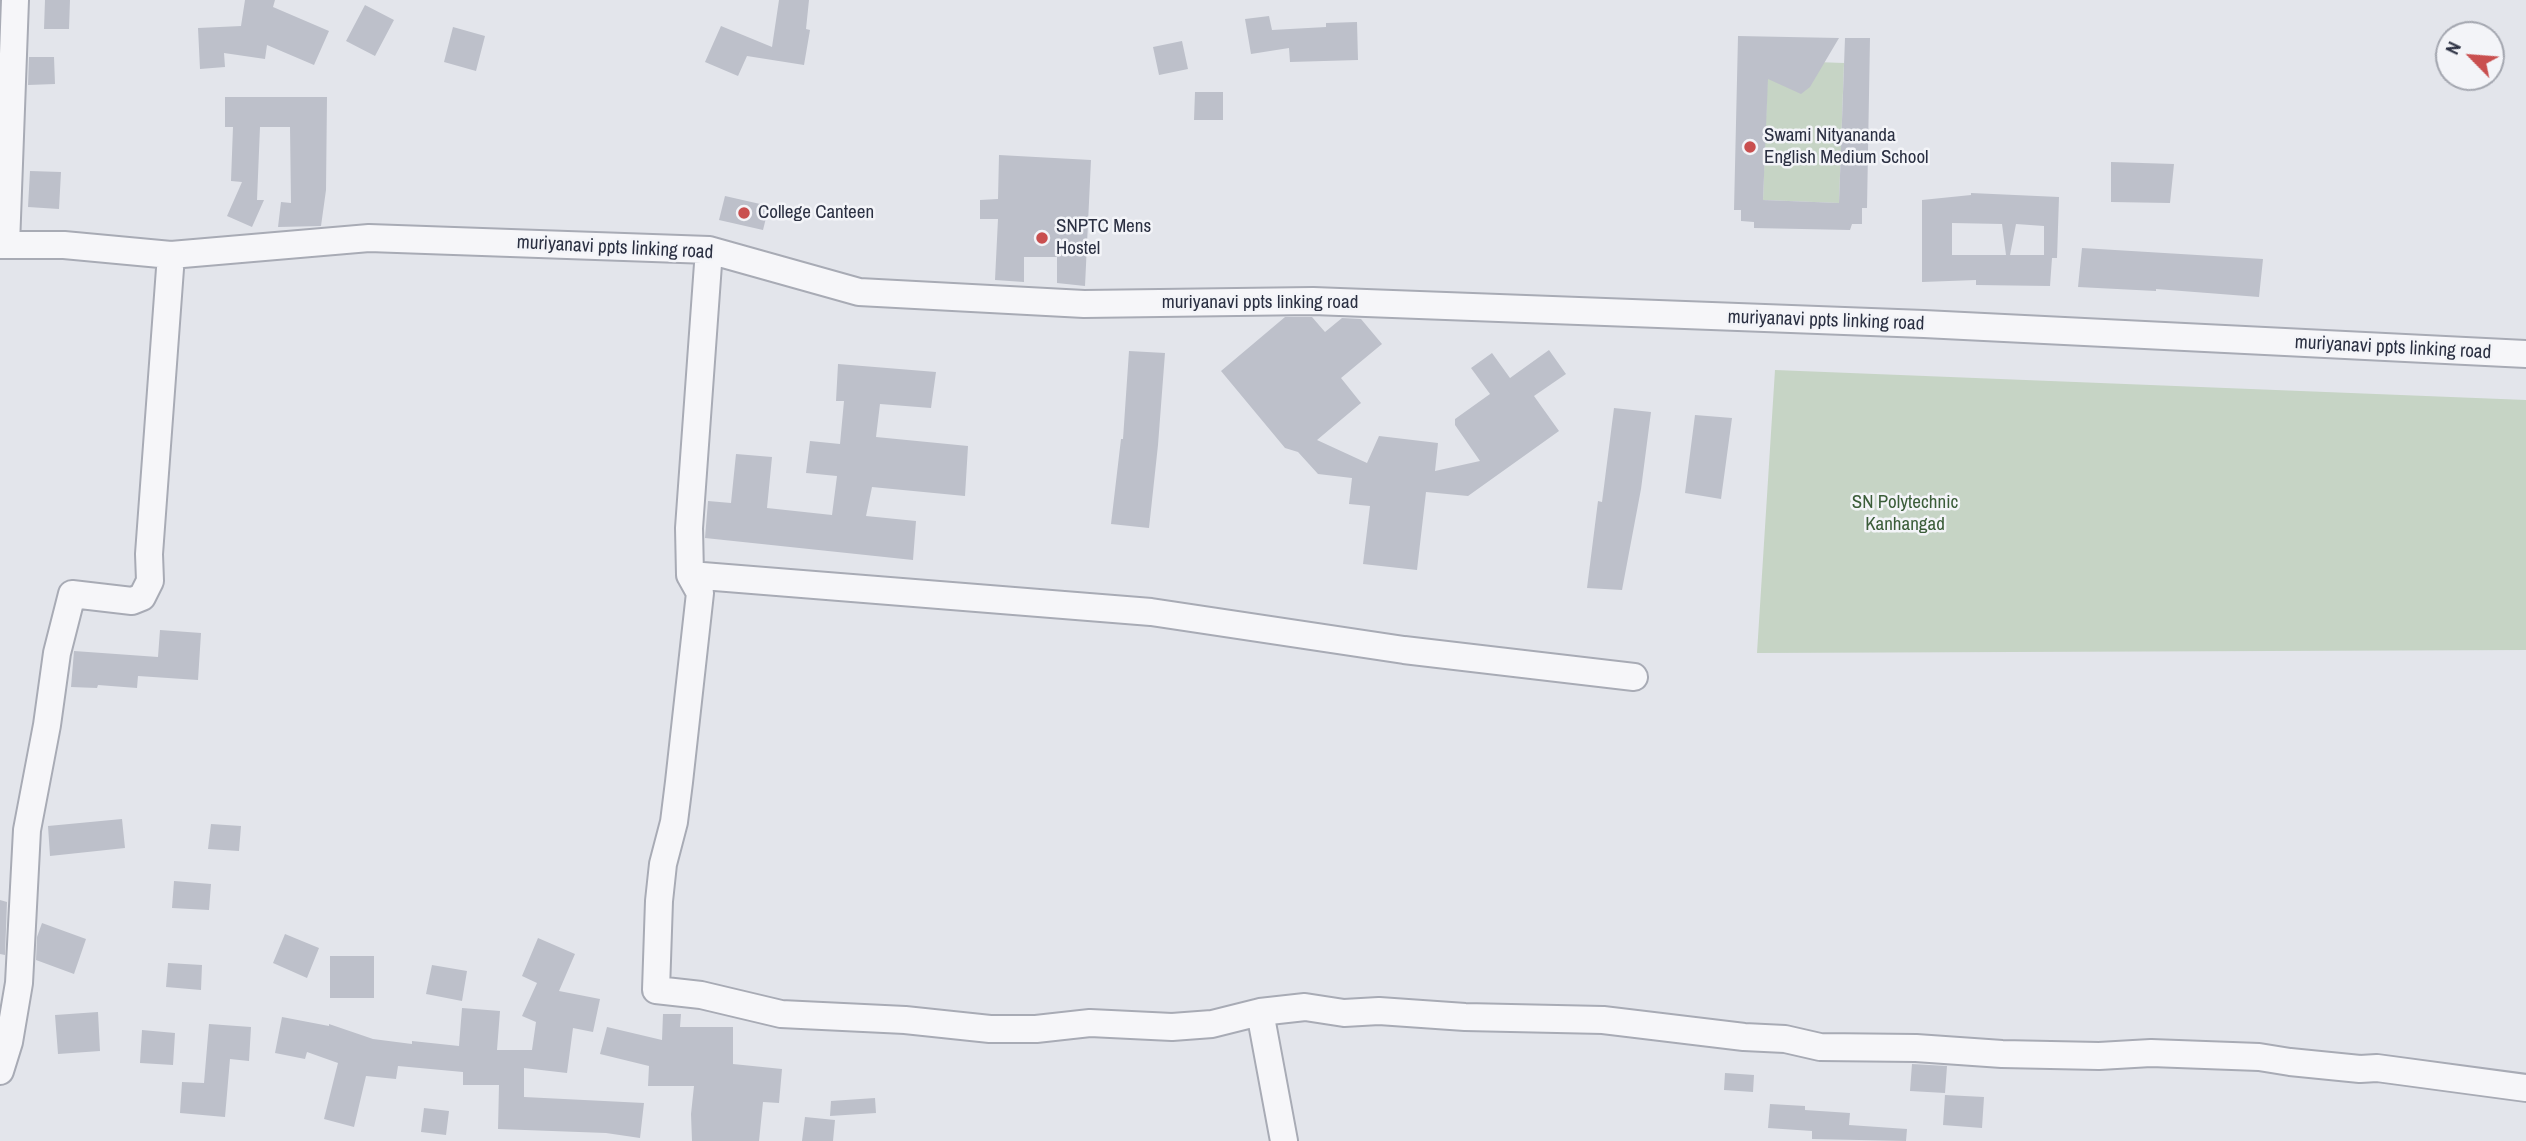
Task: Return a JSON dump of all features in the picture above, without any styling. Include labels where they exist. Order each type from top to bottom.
[{"type":"street","points":[[3,245],[15,0]]},
{"type":"street","name":"muriyanavi ppts linking road","points":[[3,245],[64,245],[172,256],[369,238],[709,250],[859,292],[1084,304],[1313,301],[1924,324],[2526,354]]},
{"type":"street","points":[[709,250],[689,528],[690,575],[700,593],[674,822],[661,876],[656,990],[701,995],[781,1014],[905,1020],[990,1029],[1036,1029],[1090,1023],[1172,1027],[1212,1024],[1260,1012],[1304,1007],[1344,1013],[1379,1011],[1465,1017],[1570,1018],[1785,1039],[1820,1047],[1916,1048],[2061,1055],[2259,1057],[2360,1069],[2377,1068],[2526,1088]]},
{"type":"street","points":[[0,1072],[9,1042],[19,983],[27,830],[47,725],[57,653],[69,603],[72,594],[132,601],[142,597],[150,581],[149,554],[172,256]]},
{"type":"street","points":[[690,575],[1151,612],[1404,650],[1634,677]]},
{"type":"street","points":[[1260,1012],[1284,1141]]},
{"type":"green space","points":[[1844,63],[1839,203],[1763,200],[1768,64]]},
{"type":"green space","name":"SN Polytechnic Kanhangad","points":[[1775,370],[2526,400],[2526,650],[1757,653]]},
{"type":"building","points":[[45,0],[70,0],[69,29],[44,29]]},
{"type":"building","points":[[245,0],[275,0],[273,7],[329,31],[314,65],[267,45],[265,59],[224,53],[225,67],[200,69],[198,28],[241,26]]},
{"type":"building","points":[[779,0],[809,0],[806,29],[810,30],[804,65],[747,56],[738,76],[705,62],[721,26],[772,47]]},
{"type":"building","points":[[365,5],[394,20],[375,56],[346,41]]},
{"type":"building","points":[[1269,16],[1272,30],[1357,22],[1358,60],[1290,62],[1289,48],[1251,54],[1245,19]]},
{"type":"building","points":[[453,27],[485,36],[476,71],[444,62]]},
{"type":"building","name":"Swami Nityananda English Medium School","points":[[1738,36],[1839,38],[1810,87],[1801,94],[1768,79],[1763,200],[1839,203],[1845,38],[1870,38],[1867,208],[1862,208],[1862,224],[1852,224],[1850,230],[1754,228],[1754,222],[1741,221],[1741,210],[1734,210]]},
{"type":"building","points":[[1182,41],[1188,69],[1159,75],[1153,47]]},
{"type":"building","points":[[29,57],[54,57],[55,84],[28,85]]},
{"type":"building","points":[[1195,92],[1223,92],[1223,120],[1194,120]]},
{"type":"building","points":[[225,97],[327,97],[326,190],[321,226],[278,227],[281,202],[291,203],[290,127],[260,127],[257,200],[264,200],[252,227],[227,216],[242,182],[231,181],[233,127],[225,127]]},
{"type":"building","name":"SNPTC Mens Hostel","points":[[999,155],[1091,160],[1085,286],[1057,283],[1057,257],[1024,257],[1024,282],[995,280],[998,219],[980,219],[980,200],[998,199]]},
{"type":"building","points":[[2111,162],[2174,164],[2170,203],[2111,202]]},
{"type":"building","points":[[30,171],[61,172],[59,209],[28,207]]},
{"type":"building","points":[[1971,195],[2059,197],[2057,258],[2052,258],[2050,286],[1976,285],[1976,280],[1922,282],[1922,200]],"holes":[[[1952,223],[2002,224],[2006,255],[1952,255]],[[2016,224],[2044,226],[2044,255],[2010,255]]]},
{"type":"building","name":"College Canteen","points":[[725,196],[769,206],[763,230],[719,220]]},
{"type":"building","points":[[2082,248],[2263,259],[2259,297],[2156,289],[2078,287]]},
{"type":"building","points":[[1285,317],[1312,317],[1325,332],[1342,318],[1361,319],[1382,344],[1341,378],[1361,403],[1317,440],[1367,463],[1379,436],[1438,443],[1435,471],[1480,461],[1455,425],[1455,419],[1490,394],[1471,368],[1492,353],[1510,378],[1549,350],[1566,374],[1534,396],[1559,431],[1468,496],[1426,492],[1417,570],[1363,564],[1370,506],[1349,504],[1352,478],[1318,474],[1298,452],[1285,448],[1221,371]]},
{"type":"building","points":[[1129,351],[1165,353],[1149,528],[1111,524],[1123,439]]},
{"type":"building","points":[[838,364],[936,372],[931,408],[880,404],[876,437],[968,446],[965,496],[872,487],[866,516],[916,521],[913,560],[705,538],[708,501],[731,503],[736,454],[772,457],[767,508],[832,515],[837,476],[806,473],[810,441],[840,444],[844,401],[836,401]]},
{"type":"building","points":[[1614,408],[1651,412],[1641,489],[1622,590],[1587,588]]},
{"type":"building","points":[[1695,415],[1732,418],[1721,499],[1685,493]]},
{"type":"building","points":[[160,630],[201,633],[198,680],[138,676],[137,688],[98,685],[97,688],[71,687],[74,651],[158,657]]},
{"type":"building","points":[[122,819],[125,848],[50,856],[48,826]]},
{"type":"building","points":[[211,824],[241,826],[239,851],[208,849]]},
{"type":"building","points":[[174,881],[211,884],[209,910],[172,908]]},
{"type":"building","points":[[0,900],[7,902],[5,955],[0,954]]},
{"type":"building","points":[[42,923],[86,939],[74,974],[36,960],[37,937]]},
{"type":"building","points":[[285,934],[319,948],[307,978],[273,963]]},
{"type":"building","points":[[538,938],[575,954],[559,991],[600,999],[593,1032],[573,1028],[567,1073],[524,1068],[524,1097],[644,1103],[640,1138],[606,1133],[498,1129],[499,1085],[463,1085],[463,1072],[398,1066],[396,1079],[366,1076],[354,1127],[324,1119],[338,1063],[307,1052],[305,1059],[275,1053],[282,1017],[329,1024],[373,1039],[459,1046],[462,1008],[500,1011],[497,1050],[532,1050],[536,1022],[522,1016],[537,983],[522,976]]},
{"type":"building","points":[[330,956],[374,956],[374,998],[330,998]]},
{"type":"building","points":[[168,963],[202,965],[201,990],[166,987]]},
{"type":"building","points":[[432,965],[467,971],[462,1001],[426,994]]},
{"type":"building","points":[[98,1012],[100,1051],[58,1054],[55,1015]]},
{"type":"building","points":[[663,1014],[681,1014],[680,1027],[733,1027],[733,1064],[782,1069],[779,1103],[763,1102],[759,1141],[692,1141],[694,1086],[648,1086],[649,1066],[600,1054],[607,1027],[662,1040]]},
{"type":"building","points":[[209,1024],[251,1027],[249,1061],[230,1059],[225,1117],[180,1113],[182,1082],[204,1083]]},
{"type":"building","points":[[142,1030],[175,1033],[173,1065],[140,1063]]},
{"type":"building","points":[[1912,1064],[1947,1066],[1945,1093],[1910,1091]]},
{"type":"building","points":[[1725,1073],[1754,1075],[1753,1092],[1724,1090]]},
{"type":"building","points":[[1945,1095],[1984,1097],[1982,1128],[1943,1125]]},
{"type":"building","points":[[875,1098],[876,1113],[830,1116],[831,1101]]},
{"type":"building","points":[[1770,1104],[1850,1113],[1849,1125],[1907,1129],[1906,1141],[1812,1139],[1812,1131],[1768,1128]]},
{"type":"building","points":[[424,1108],[449,1111],[446,1135],[421,1132]]},
{"type":"building","points":[[805,1117],[835,1120],[833,1141],[802,1141]]},
{"type":"place","name":"Swami Nityananda English Medium School","points":[[1750,147]]},
{"type":"place","name":"College Canteen","points":[[744,213]]},
{"type":"place","name":"SNPTC Mens Hostel","points":[[1042,238]]}]
